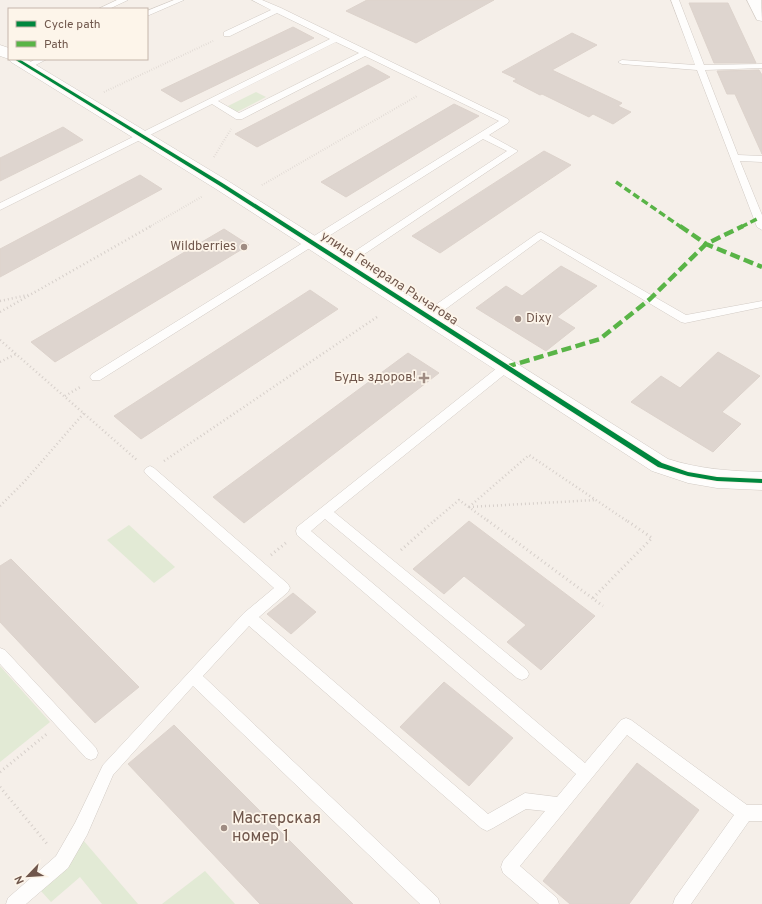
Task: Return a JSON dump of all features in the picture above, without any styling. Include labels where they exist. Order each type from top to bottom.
[{"type":"street","points":[[754,0],[762,17]]},
{"type":"street","name":"улица Генерала Рычагова","points":[[23,60],[222,185],[660,465],[688,474],[717,480],[762,481]]},
{"type":"lane","points":[[104,8],[124,0]]},
{"type":"lane","points":[[148,14],[180,0]]},
{"type":"lane","points":[[96,377],[313,243],[505,121],[257,0]]},
{"type":"lane","points":[[266,5],[276,0]]},
{"type":"lane","points":[[675,0],[734,158],[762,227]]},
{"type":"lane","points":[[227,34],[278,10]]},
{"type":"lane","points":[[0,207],[336,39]]},
{"type":"lane","points":[[212,101],[239,117],[365,53]]},
{"type":"lane","points":[[622,62],[701,68],[762,66]]},
{"type":"lane","points":[[344,263],[513,151],[483,135]]},
{"type":"lane","points":[[734,158],[762,159]]},
{"type":"lane","points":[[428,316],[541,235],[685,320],[762,304]]},
{"type":"lane","points":[[506,367],[302,530],[586,773]]},
{"type":"lane","points":[[14,904],[62,862],[81,829],[108,770],[249,617],[283,588],[150,471]]},
{"type":"lane","points":[[325,512],[522,674]]},
{"type":"lane","points":[[249,617],[487,823],[526,801],[561,804]]},
{"type":"lane","points":[[0,654],[91,753]]},
{"type":"lane","points":[[193,676],[432,904]]},
{"type":"lane","points":[[551,904],[509,867],[626,725],[745,813],[762,813]]},
{"type":"lane","points":[[681,904],[745,813]]},
{"type":"path","points":[[104,92],[227,34]]},
{"type":"path","points":[[262,185],[434,86]]},
{"type":"path","points":[[214,157],[239,117]]},
{"type":"path","points":[[0,312],[222,185]]},
{"type":"path","points":[[0,301],[31,294]]},
{"type":"path","points":[[0,340],[150,471],[377,317]]},
{"type":"path","points":[[0,362],[16,354]]},
{"type":"path","points":[[0,506],[24,482],[84,413]]},
{"type":"path","points":[[469,507],[529,455],[652,538],[593,598]]},
{"type":"path","points":[[386,562],[459,500],[603,606]]},
{"type":"path","points":[[469,507],[596,500]]},
{"type":"path","points":[[258,565],[302,530]]},
{"type":"path","points":[[0,772],[62,722]]},
{"type":"path","points":[[0,787],[62,862]]},
{"type":"green space","points":[[256,92],[266,97],[237,112],[228,106]]},
{"type":"green space","points":[[129,525],[175,567],[154,583],[107,540]]},
{"type":"green space","points":[[0,666],[50,722],[0,762]]},
{"type":"green space","points":[[83,840],[138,904],[102,904],[80,877],[51,902],[41,891]]},
{"type":"green space","points":[[205,871],[235,904],[162,904]]},
{"type":"building","points":[[367,0],[494,0],[416,43],[346,11]]},
{"type":"building","points":[[689,3],[728,3],[756,63],[714,63]]},
{"type":"building","points":[[293,27],[314,38],[181,102],[161,90]]},
{"type":"building","points":[[572,33],[597,45],[552,70],[622,103],[618,106],[631,112],[613,124],[593,114],[589,117],[542,94],[540,95],[513,81],[517,79],[502,72]]},
{"type":"building","points":[[368,65],[390,77],[257,147],[235,134]]},
{"type":"building","points":[[759,70],[762,75],[762,154],[735,94],[727,94],[717,71]]},
{"type":"building","points":[[454,104],[479,116],[346,197],[321,182]]},
{"type":"building","points":[[63,127],[83,140],[0,181],[0,158]]},
{"type":"building","points":[[544,151],[571,165],[440,253],[412,236]]},
{"type":"building","points":[[140,175],[162,189],[0,277],[0,249]]},
{"type":"building","points":[[224,229],[249,245],[55,362],[31,342]]},
{"type":"building","points":[[561,266],[597,286],[557,317],[575,328],[546,351],[476,308],[506,286],[522,296]]},
{"type":"building","points":[[310,290],[338,309],[141,439],[114,416]]},
{"type":"building","points":[[718,352],[760,376],[722,412],[741,424],[713,452],[631,402],[661,376],[680,388]]},
{"type":"building","points":[[408,353],[439,373],[244,523],[213,497]]},
{"type":"building","points":[[469,521],[595,616],[541,670],[507,642],[526,625],[464,576],[444,594],[413,569]]},
{"type":"building","points":[[11,559],[139,687],[95,723],[0,622],[0,566]]},
{"type":"building","points":[[293,593],[316,612],[291,634],[267,614]]},
{"type":"building","points":[[444,682],[513,738],[469,786],[400,727]]},
{"type":"building","points":[[174,725],[353,904],[260,904],[128,764]]},
{"type":"building","points":[[637,763],[699,810],[629,904],[570,904],[543,881]]},
{"type":"marked path","points":[[616,182],[706,244],[762,267]]},
{"type":"marked path","points":[[506,367],[600,339],[650,299],[706,244],[759,218]]},
{"type":"cycle path","points":[[18,60],[222,185],[660,465],[688,474],[717,479],[762,481]]},
{"type":"place","name":"Wildberries","points":[[244,247]]},
{"type":"place","name":"Dixy","points":[[518,319]]},
{"type":"place","name":"Будь здоров!","points":[[424,378]]},
{"type":"place","name":"Мастерская номер 1","points":[[224,828]]}]
